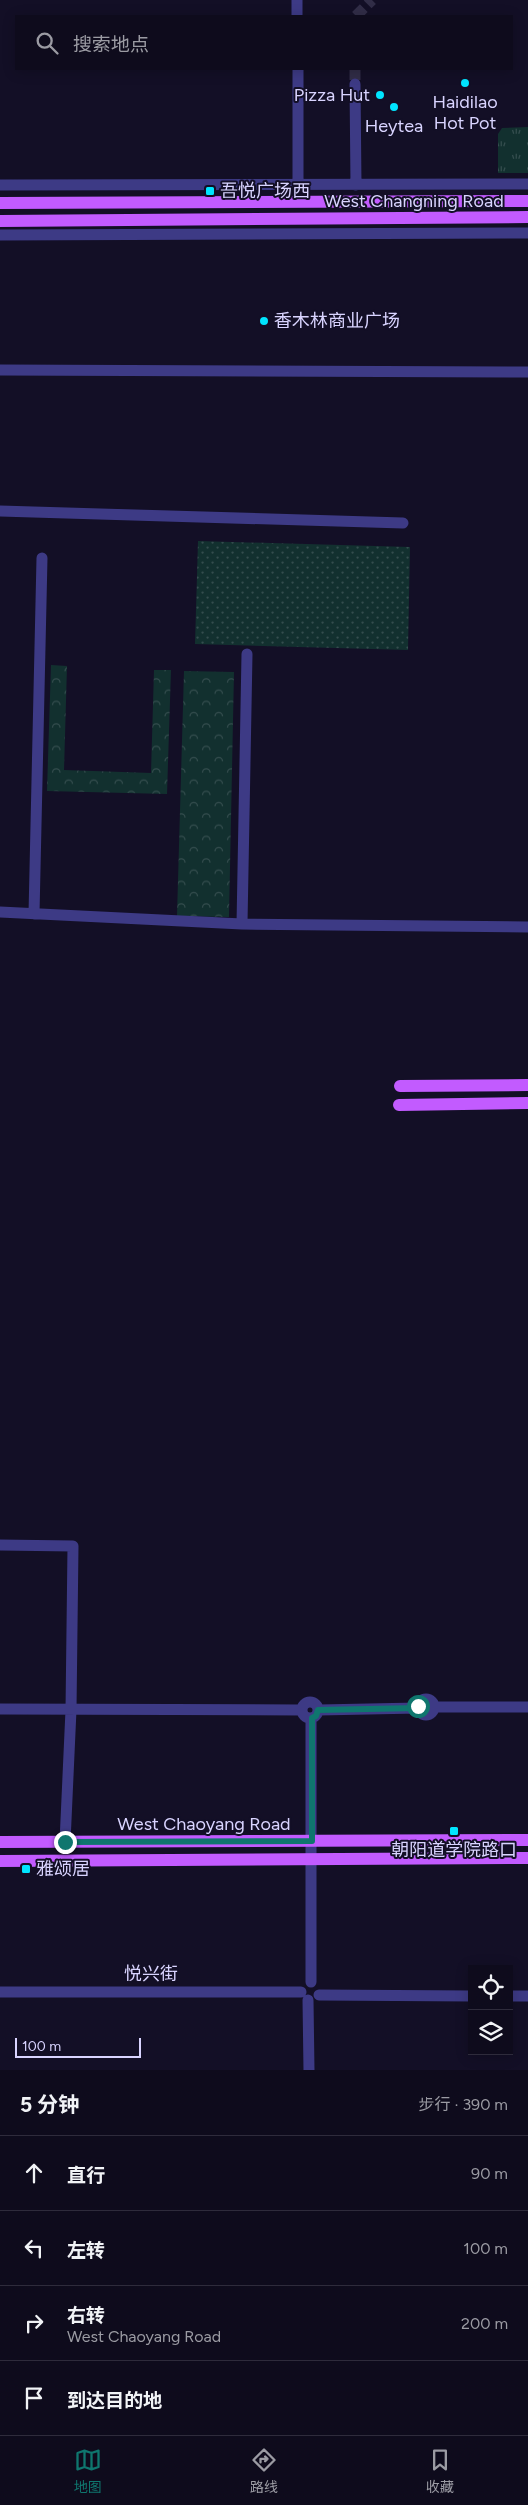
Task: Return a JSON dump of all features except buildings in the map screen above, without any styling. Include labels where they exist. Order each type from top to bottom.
[{"type":"main road","name":"West Changning Road","points":[[0,203],[528,201]]},
{"type":"main road","name":"West Changning Road","points":[[0,221],[528,217]]},
{"type":"main road","points":[[400,1086],[528,1085]]},
{"type":"main road","points":[[399,1105],[528,1103]]},
{"type":"main road","name":"West Chaoyang Road","points":[[0,1842],[528,1840]]},
{"type":"main road","name":"West Chaoyang Road","points":[[0,1861],[528,1858]]},
{"type":"street","points":[[297,0],[297,15]]},
{"type":"street","points":[[298,70],[298,184]]},
{"type":"street","points":[[355,84],[356,184]]},
{"type":"street","name":"West Changning Road","points":[[0,185],[528,184]]},
{"type":"street","name":"West Changning Road","points":[[0,235],[528,233]]},
{"type":"street","points":[[0,370],[528,372]]},
{"type":"street","points":[[0,511],[403,523]]},
{"type":"street","points":[[34,914],[42,558]]},
{"type":"street","points":[[242,924],[247,654]]},
{"type":"street","points":[[0,912],[242,924],[528,928]]},
{"type":"street","points":[[0,1545],[73,1546],[71,1710],[65,1842]]},
{"type":"street","points":[[0,1709],[302,1710],[305,1703],[310,1702],[317,1705],[315,1714],[310,1859],[311,1982],[318,1986],[312,1996],[309,2070]]},
{"type":"street","points":[[315,1714],[418,1708],[421,1714],[426,1715],[433,1712],[434,1707],[528,1707]]},
{"type":"street","name":"悦兴街","points":[[312,1996],[468,1991]]},
{"type":"street","points":[[513,1991],[528,1991]]},
{"type":"street","name":"悦兴街","points":[[0,1992],[468,1996]]},
{"type":"street","points":[[312,1996],[313,2070]]},
{"type":"street","points":[[513,1996],[528,1996]]},
{"type":"green space","points":[[528,127],[528,173],[498,173],[498,134],[502,128]]},
{"type":"green space","points":[[198,541],[410,547],[408,650],[195,644]]},
{"type":"green space","points":[[51,665],[67,666],[64,770],[151,773],[154,670],[171,670],[167,794],[47,791]]},
{"type":"green space","points":[[184,671],[234,672],[229,917],[177,916]]},
{"type":"tunnel","points":[[357,15],[372,0]]},
{"type":"tunnel","points":[[355,70],[355,84]]},
{"type":"place","name":"Haidilao Hot Pot","points":[[465,83]]},
{"type":"place","name":"Pizza Hut","points":[[380,95]]},
{"type":"place","name":"Heytea","points":[[394,107]]},
{"type":"place","name":"吾悦广场西","points":[[210,191]]},
{"type":"place","name":"香木林商业广场","points":[[264,321]]},
{"type":"place","name":"朝阳道学院路口","points":[[454,1831]]},
{"type":"place","name":"雅颂居","points":[[26,1869]]},
{"type":"route","points":[[65,1842],[312,1841],[312,1718],[316,1716],[318,1710],[418,1708],[418,1706]]}]
